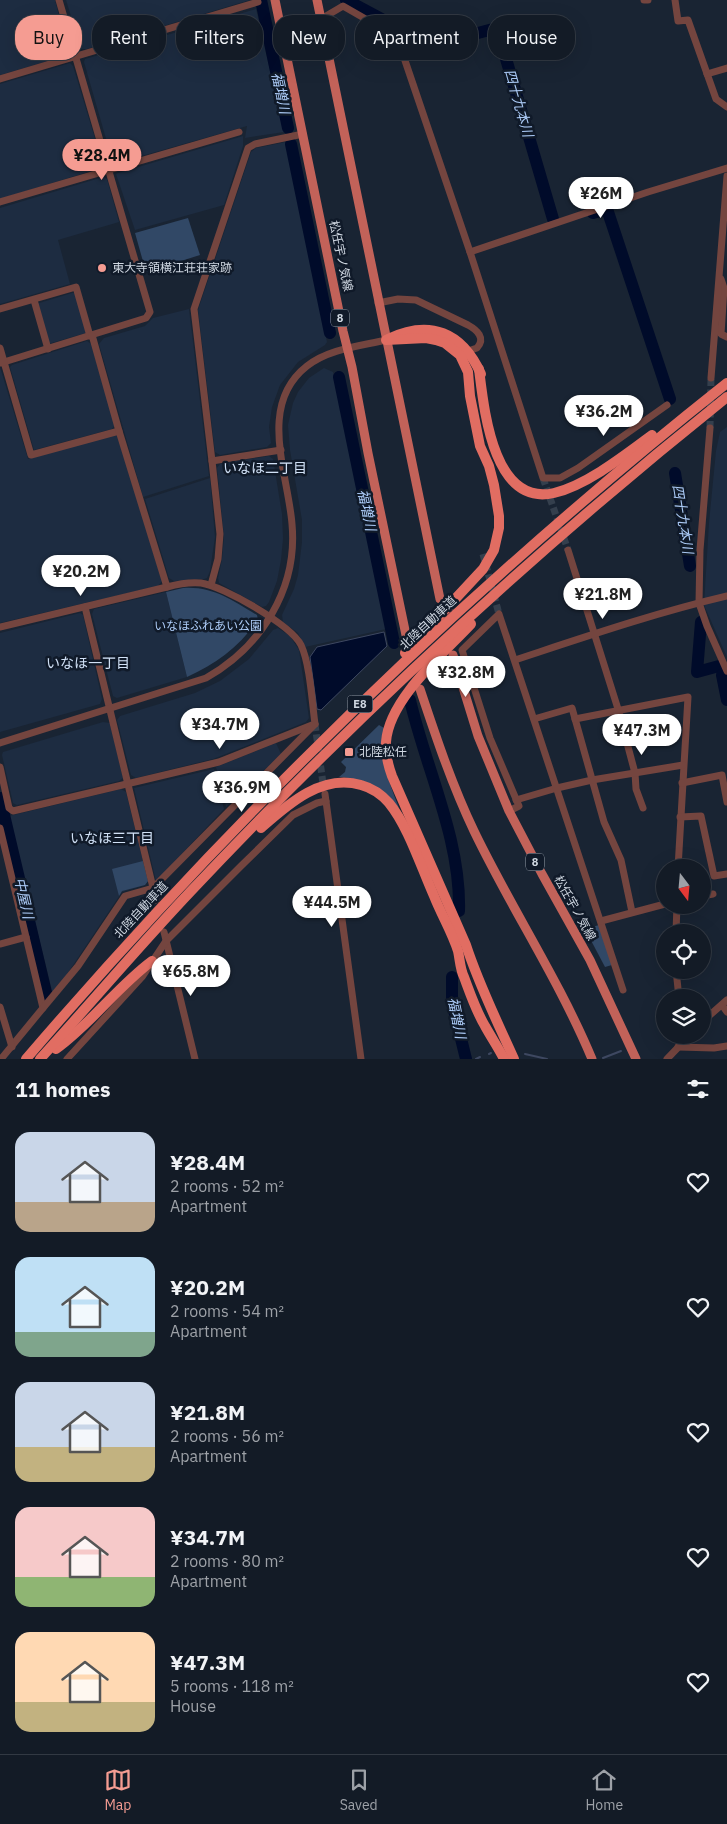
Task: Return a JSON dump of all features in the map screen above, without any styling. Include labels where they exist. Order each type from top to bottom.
[{"type":"highway","points":[[386,340],[402,332],[426,329],[436,330],[454,337],[468,351],[489,391],[499,443],[500,462],[511,480],[526,490],[543,494],[562,491],[582,482],[678,417],[727,379]]},
{"type":"highway","points":[[349,715],[474,580],[488,560],[497,539],[499,516],[494,485],[489,466],[480,446],[470,396],[468,372],[460,355],[445,343],[426,338],[386,340]]},
{"type":"highway","name":"北陸自動車道","points":[[26,1059],[113,959],[189,876],[349,715],[430,638],[539,540],[650,445],[727,383]]},
{"type":"highway","name":"北陸自動車道","points":[[41,1059],[191,891],[339,740],[424,659],[542,552],[727,398]]},
{"type":"highway","points":[[461,948],[392,776],[386,752],[388,730],[396,710],[413,686],[542,552]]},
{"type":"highway","points":[[134,953],[156,933],[238,848],[281,810],[307,792],[317,788],[337,782],[359,784],[380,794],[396,813],[402,824],[461,948],[474,970],[495,1020],[502,1043],[504,1059]]},
{"type":"highway","points":[[41,1059],[76,1034],[138,971],[152,961]]},
{"type":"highway","points":[[502,1043],[514,1059]]},
{"type":"main road","name":"松任宇ノ気線","points":[[275,0],[406,635]]},
{"type":"main road","points":[[317,0],[320,15]]},
{"type":"main road","points":[[329,60],[440,599]]},
{"type":"main road","name":"松任宇ノ気線","points":[[453,656],[478,736],[509,811],[590,960],[636,1059]]},
{"type":"main road","points":[[420,689],[446,767],[474,831],[559,990],[592,1059]]},
{"type":"street","points":[[59,0],[64,15]]},
{"type":"street","points":[[675,0],[678,21],[688,20],[716,99],[727,107]]},
{"type":"street","points":[[82,55],[258,2]]},
{"type":"street","points":[[328,15],[343,6],[397,38],[470,252],[543,478],[560,478],[578,468],[667,405]]},
{"type":"street","points":[[0,79],[64,60]]},
{"type":"street","points":[[2,362],[146,318],[150,312],[78,60]]},
{"type":"street","points":[[707,74],[727,68]]},
{"type":"street","points":[[0,202],[239,132]]},
{"type":"street","points":[[211,585],[218,559],[220,534],[194,309],[248,148],[259,143],[303,134]]},
{"type":"street","points":[[470,252],[648,192],[727,168]]},
{"type":"street","points":[[711,378],[725,223],[727,176]]},
{"type":"street","points":[[720,274],[724,288],[721,334],[727,337]]},
{"type":"street","points":[[0,309],[76,288],[167,587]]},
{"type":"street","points":[[378,303],[398,299],[416,300],[468,325],[476,330],[481,340],[477,348],[468,351]]},
{"type":"street","points":[[34,300],[48,349]]},
{"type":"street","points":[[0,744],[206,678],[235,659],[251,644],[271,618],[284,590],[290,565],[292,546],[291,515],[278,426],[280,410],[286,394],[295,379],[312,362],[321,357],[386,340]]},
{"type":"street","points":[[0,348],[2,362],[31,456],[119,431]]},
{"type":"street","points":[[710,428],[700,550],[699,603],[727,671]]},
{"type":"street","points":[[212,461],[281,450]]},
{"type":"street","points":[[568,550],[618,709],[635,773],[636,789],[643,808]]},
{"type":"street","points":[[0,627],[167,587],[192,583],[211,585],[226,591],[271,618],[293,634],[303,649],[315,724]]},
{"type":"street","points":[[515,660],[595,634],[727,596]]},
{"type":"street","points":[[84,607],[156,900]]},
{"type":"street","points":[[509,811],[519,806],[490,738],[462,650],[499,614],[623,990]]},
{"type":"street","points":[[575,719],[618,709],[688,697],[678,859]]},
{"type":"street","points":[[534,719],[572,708],[604,822],[621,860],[632,912]]},
{"type":"street","points":[[0,767],[9,808],[13,811],[219,762],[315,724]]},
{"type":"street","points":[[1,1059],[78,966],[124,896],[153,888],[315,724]]},
{"type":"street","points":[[516,800],[592,780],[683,765]]},
{"type":"street","points":[[682,783],[722,775],[727,802]]},
{"type":"street","points":[[67,1059],[142,977],[166,940],[292,815],[325,798],[361,1059]]},
{"type":"street","points":[[680,817],[700,816],[714,876],[727,874]]},
{"type":"street","points":[[0,828],[43,1008]]},
{"type":"street","points":[[601,921],[656,906]]},
{"type":"street","points":[[164,932],[195,1059]]},
{"type":"street","points":[[0,944],[26,937]]},
{"type":"street","points":[[711,1014],[724,1002],[727,1012]]},
{"type":"street","points":[[0,1008],[12,1046]]},
{"type":"street","points":[[667,1059],[681,1044]]},
{"type":"street","points":[[678,1047],[714,1048],[727,1046]]},
{"type":"shaded area","points":[[0,0],[55,0],[59,15],[15,15],[15,60],[52,60],[0,75]]},
{"type":"shaded area","points":[[66,0],[250,0],[200,15],[176,15],[176,22],[166,25],[166,15],[92,15],[92,47],[87,49],[82,49],[82,15],[71,15]]},
{"type":"shaded area","points":[[256,9],[257,15],[235,15]]},
{"type":"shaded area","points":[[176,32],[176,60],[263,60],[263,40],[284,132],[245,138],[247,126],[113,163],[84,62],[85,59],[92,57],[92,60],[166,60],[166,35]]},
{"type":"shaded area","points":[[70,63],[73,66],[103,165],[101,168],[0,199],[0,84]]},
{"type":"shaded area","points":[[243,136],[243,146],[224,205],[135,230],[116,174]]},
{"type":"shaded area","points":[[286,142],[327,342],[298,362],[280,385],[272,407],[269,427],[271,443],[267,447],[220,455],[215,452],[198,310],[251,152],[256,148]]},
{"type":"shaded area","points":[[103,177],[107,179],[119,222],[58,240],[70,284],[0,304],[0,208]]},
{"type":"shaded area","points":[[76,293],[86,333],[48,344],[36,304]]},
{"type":"shaded area","points":[[189,309],[209,476],[143,497],[99,344],[104,338],[145,326],[153,318]]},
{"type":"shaded area","points":[[87,341],[91,344],[115,425],[112,429],[34,450],[10,367]]},
{"type":"shaded area","points":[[0,367],[28,459],[117,434],[162,581],[158,586],[0,623]]},
{"type":"shaded area","points":[[324,368],[333,372],[386,629],[305,647],[298,633],[283,622],[282,615],[298,575],[302,542],[302,520],[290,450],[288,425],[293,403],[298,392],[309,378]]},
{"type":"shaded area","points":[[727,427],[727,657],[704,605],[716,451],[720,432]]},
{"type":"shaded area","points":[[269,456],[273,459],[282,514],[283,539],[277,581],[269,602],[266,606],[262,607],[219,583],[218,578],[224,537],[217,468],[220,464]]},
{"type":"shaded area","points":[[210,478],[215,537],[210,571],[207,578],[204,579],[174,581],[169,578],[145,499]]},
{"type":"shaded area","points":[[166,592],[187,677],[117,698],[113,696],[92,614],[94,609]]},
{"type":"shaded area","points":[[80,613],[83,615],[102,699],[100,704],[0,732],[0,633]]},
{"type":"shaded area","points":[[278,628],[290,636],[299,650],[309,718],[306,722],[213,759],[136,778],[131,775],[117,720],[120,716],[195,693],[220,681],[249,659],[273,630]]},
{"type":"shaded area","points":[[384,632],[387,646],[321,710],[317,709],[310,657],[317,647]]},
{"type":"shaded area","points":[[103,722],[110,723],[123,778],[119,781],[17,805],[13,803],[2,755],[3,752]]},
{"type":"shaded area","points":[[276,743],[281,754],[226,807],[216,767]]},
{"type":"shaded area","points":[[214,769],[224,809],[156,881],[134,788]]},
{"type":"shaded area","points":[[121,789],[126,792],[148,881],[145,885],[122,892],[53,995],[9,816]]},
{"type":"green space","points":[[188,218],[200,255],[146,272],[135,233]]},
{"type":"green space","name":"いなほふれあい公園","points":[[183,588],[204,589],[222,595],[257,615],[258,620],[251,630],[226,654],[187,677],[166,592]]},
{"type":"green space","points":[[379,725],[384,728],[383,758],[399,808],[372,786],[357,780],[339,777],[345,772],[346,767],[341,762]]},
{"type":"green space","points":[[143,861],[148,881],[145,885],[122,891],[119,896],[112,869]]},
{"type":"green space","points":[[599,925],[612,965],[605,967],[585,929]]},
{"type":"waterway","name":"福増川","points":[[261,0],[288,128]]},
{"type":"waterway","name":"四十九本川","points":[[346,0],[406,32],[431,37],[451,40],[497,28],[553,219]]},
{"type":"waterway","name":"福増川","points":[[291,144],[330,333]]},
{"type":"waterway","name":"四十九本川","points":[[593,213],[607,209],[670,399]]},
{"type":"waterway","name":"福増川","points":[[339,377],[394,643]]},
{"type":"waterway","name":"四十九本川","points":[[675,473],[690,566]]},
{"type":"waterway","name":"四十九本川","points":[[701,622],[697,672],[719,666]]},
{"type":"waterway","name":"四十九本川","points":[[722,675],[727,700]]},
{"type":"waterway","name":"福増川","points":[[410,700],[449,831],[458,884],[459,911]]},
{"type":"waterway","name":"中屋川","points":[[0,798],[47,997]]},
{"type":"waterway","name":"福増川","points":[[452,977],[452,1002],[466,1059]]},
{"type":"waterway","points":[[603,1058],[621,1051]]},
{"type":"waterway","points":[[525,1054],[547,1059]]},
{"type":"waterway","points":[[476,1059],[480,1057]]},
{"type":"tunnel","points":[[710,428],[711,378]]},
{"type":"tunnel","points":[[543,478],[568,550]]},
{"type":"tunnel","points":[[483,554],[499,614]]},
{"type":"tunnel","points":[[315,724],[324,791]]},
{"type":"place","name":"東大寺領横江荘荘家跡","points":[[102,268]]},
{"type":"place","name":"北陸松任","points":[[349,752]]},
{"type":"district","name":"いなほ二丁目","points":[[265,468]]},
{"type":"district","name":"いなほ一丁目","points":[[88,663]]},
{"type":"district","name":"いなほ三丁目","points":[[112,838]]}]
